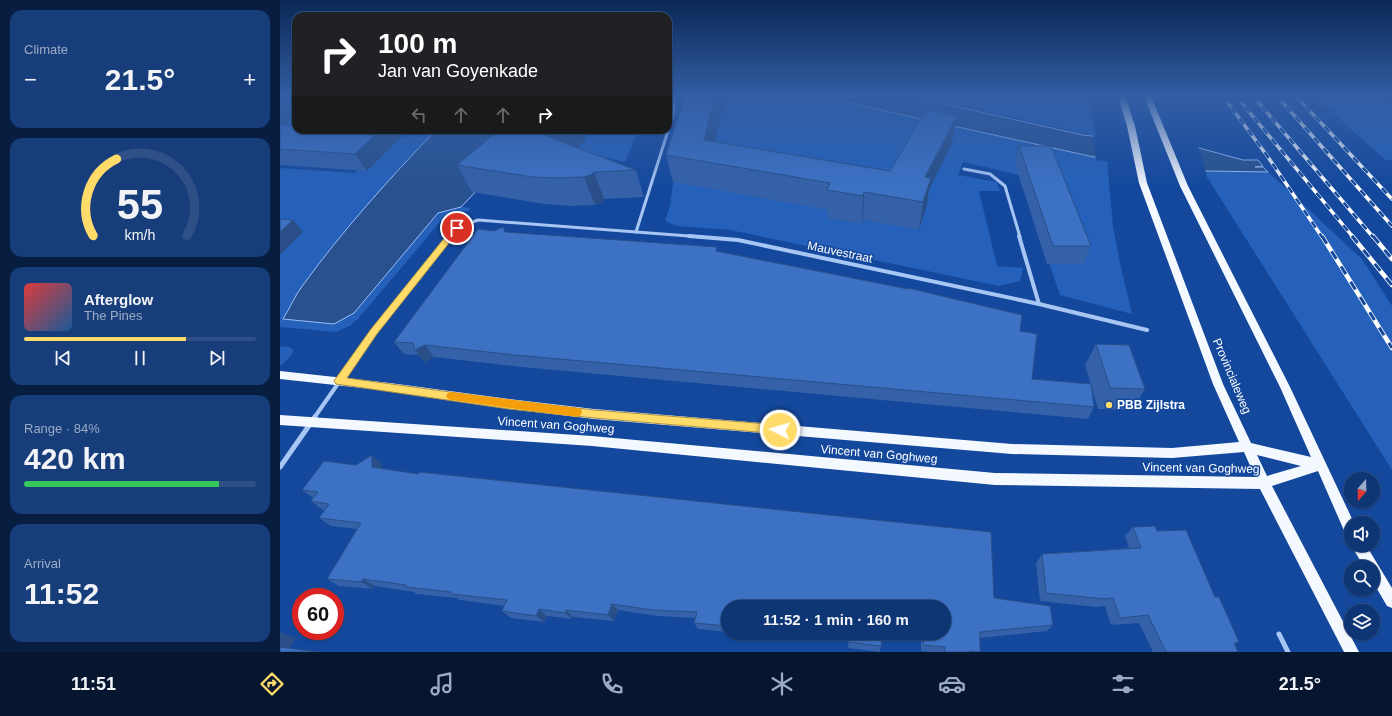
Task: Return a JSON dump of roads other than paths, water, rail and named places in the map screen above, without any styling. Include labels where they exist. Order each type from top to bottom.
[{"type":"main road","name":"Provincialeweg","points":[[1131,126],[1143,183],[1208,360],[1264,483],[1352,652]]},
{"type":"main road","points":[[1161,126],[1184,186],[1285,387],[1344,516]]},
{"type":"main road","name":"Vincent van Goghweg","points":[[280,375],[390,387],[509,404],[594,414],[1012,449],[1172,453],[1247,447],[1320,465]]},
{"type":"main road","name":"Vincent van Goghweg","points":[[280,420],[592,441],[995,479],[1264,483],[1320,465]]},
{"type":"main road","points":[[1380,581],[1392,601]]},
{"type":"street","points":[[636,232],[667,134]]},
{"type":"street","points":[[964,169],[990,174],[1005,186],[1039,304]]},
{"type":"street","name":"Mauvestraat","points":[[339,381],[374,332],[457,228],[478,220],[738,240],[1039,304],[1147,330]]},
{"type":"street","points":[[280,467],[339,381]]},
{"type":"street","points":[[1279,634],[1288,652]]},
{"type":"railway","points":[[1245,126],[1322,237]]},
{"type":"railway","points":[[1261,126],[1353,237]]},
{"type":"railway","points":[[1279,126],[1373,237]]},
{"type":"railway","points":[[1304,126],[1392,226]]},
{"type":"railway","points":[[1324,126],[1392,199]]},
{"type":"railway","points":[[1322,236],[1392,348]]},
{"type":"railway","points":[[1352,236],[1392,285]]},
{"type":"railway","points":[[1373,236],[1392,259]]},
{"type":"place","name":"PBB Zijlstra","points":[[1109,405]]}]
